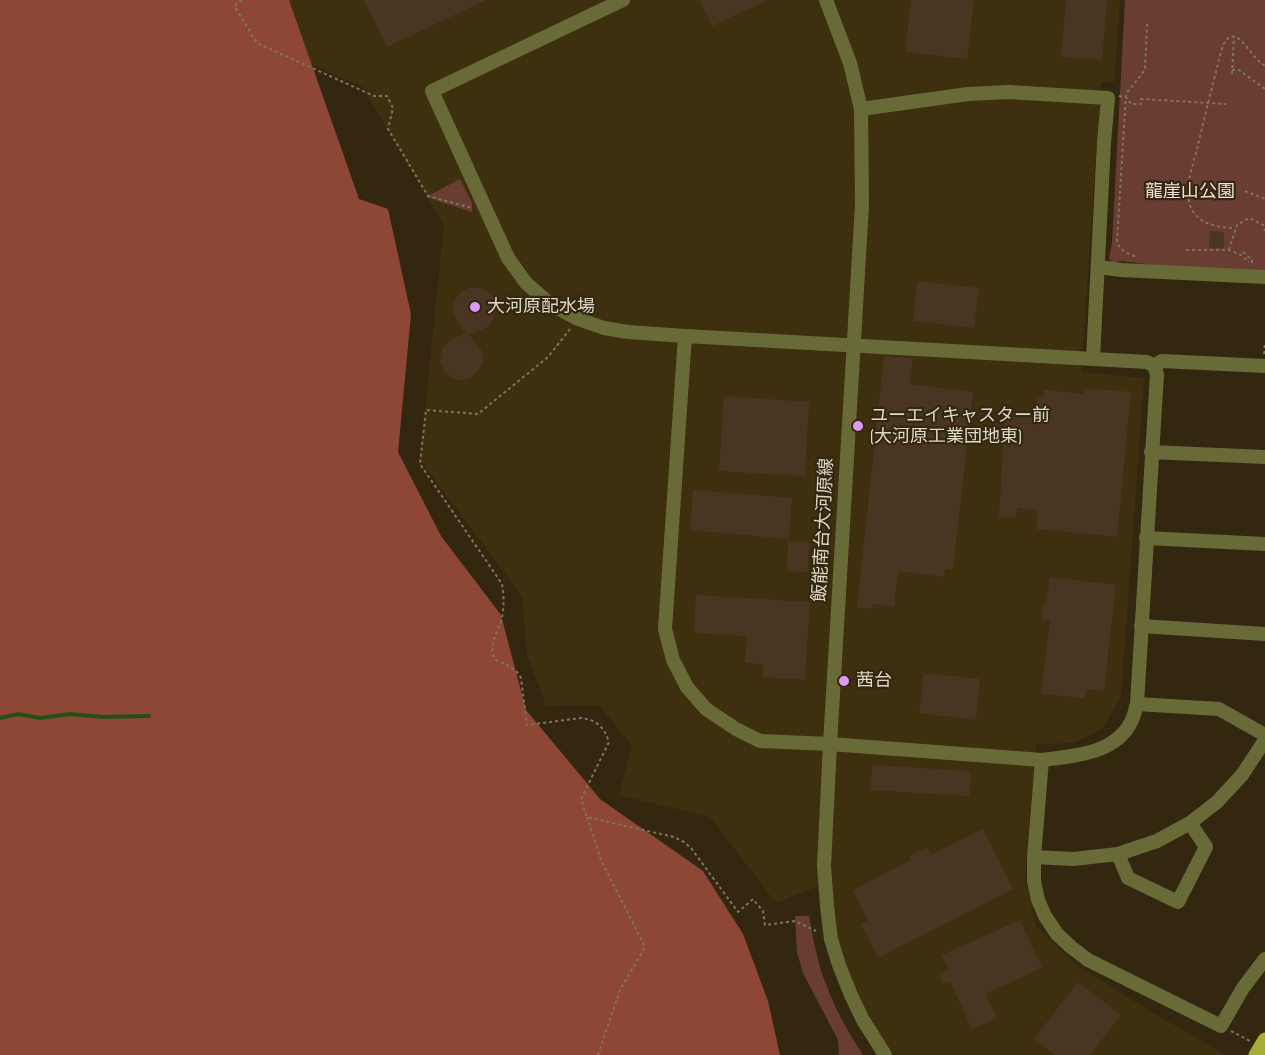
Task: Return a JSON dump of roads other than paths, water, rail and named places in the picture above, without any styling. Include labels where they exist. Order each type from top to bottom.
[{"type":"street","points":[[623,0],[432,91],[508,258],[526,283],[549,303],[578,320],[604,328],[685,336],[1146,362],[1154,366],[1156,374],[1137,704],[1131,723],[1118,739],[1100,750],[1042,760],[760,741],[736,729],[706,709],[687,687],[673,660],[665,629],[685,336]]},
{"type":"street","name":"飯能南台大河原線","points":[[826,0],[850,63],[861,109],[862,205],[824,866],[831,939],[839,965],[850,995],[885,1055]]},
{"type":"street","points":[[861,109],[968,94],[1009,92],[1108,98],[1093,359]]},
{"type":"street","points":[[1098,267],[1265,278]]},
{"type":"street","points":[[1154,366],[1162,361],[1265,366]]},
{"type":"street","points":[[1151,452],[1265,457]]},
{"type":"street","points":[[1146,538],[1265,544]]},
{"type":"street","points":[[1141,626],[1265,634]]},
{"type":"street","points":[[1137,704],[1219,709],[1265,735]]},
{"type":"street","points":[[1034,857],[1072,859],[1118,854],[1157,841],[1190,823],[1217,802],[1242,775],[1265,740]]},
{"type":"street","points":[[1042,760],[1034,881],[1038,900],[1046,916],[1057,934],[1071,947],[1088,960],[1221,1026],[1243,988],[1265,959]]},
{"type":"street","points":[[1118,854],[1128,878],[1178,902],[1206,847],[1190,823]]},
{"type":"waterway","points":[[0,718],[18,714],[40,718],[71,714],[102,717],[149,716]]},
{"type":"place","name":"大河原配水場","points":[[475,307]]},
{"type":"place","name":"ユーエイキャスター前 (大河原工業団地東)","points":[[858,426]]},
{"type":"place","name":"茜台","points":[[844,681]]},
{"type":"park label","name":"龍崖山公園","points":[[1190,192]]}]
